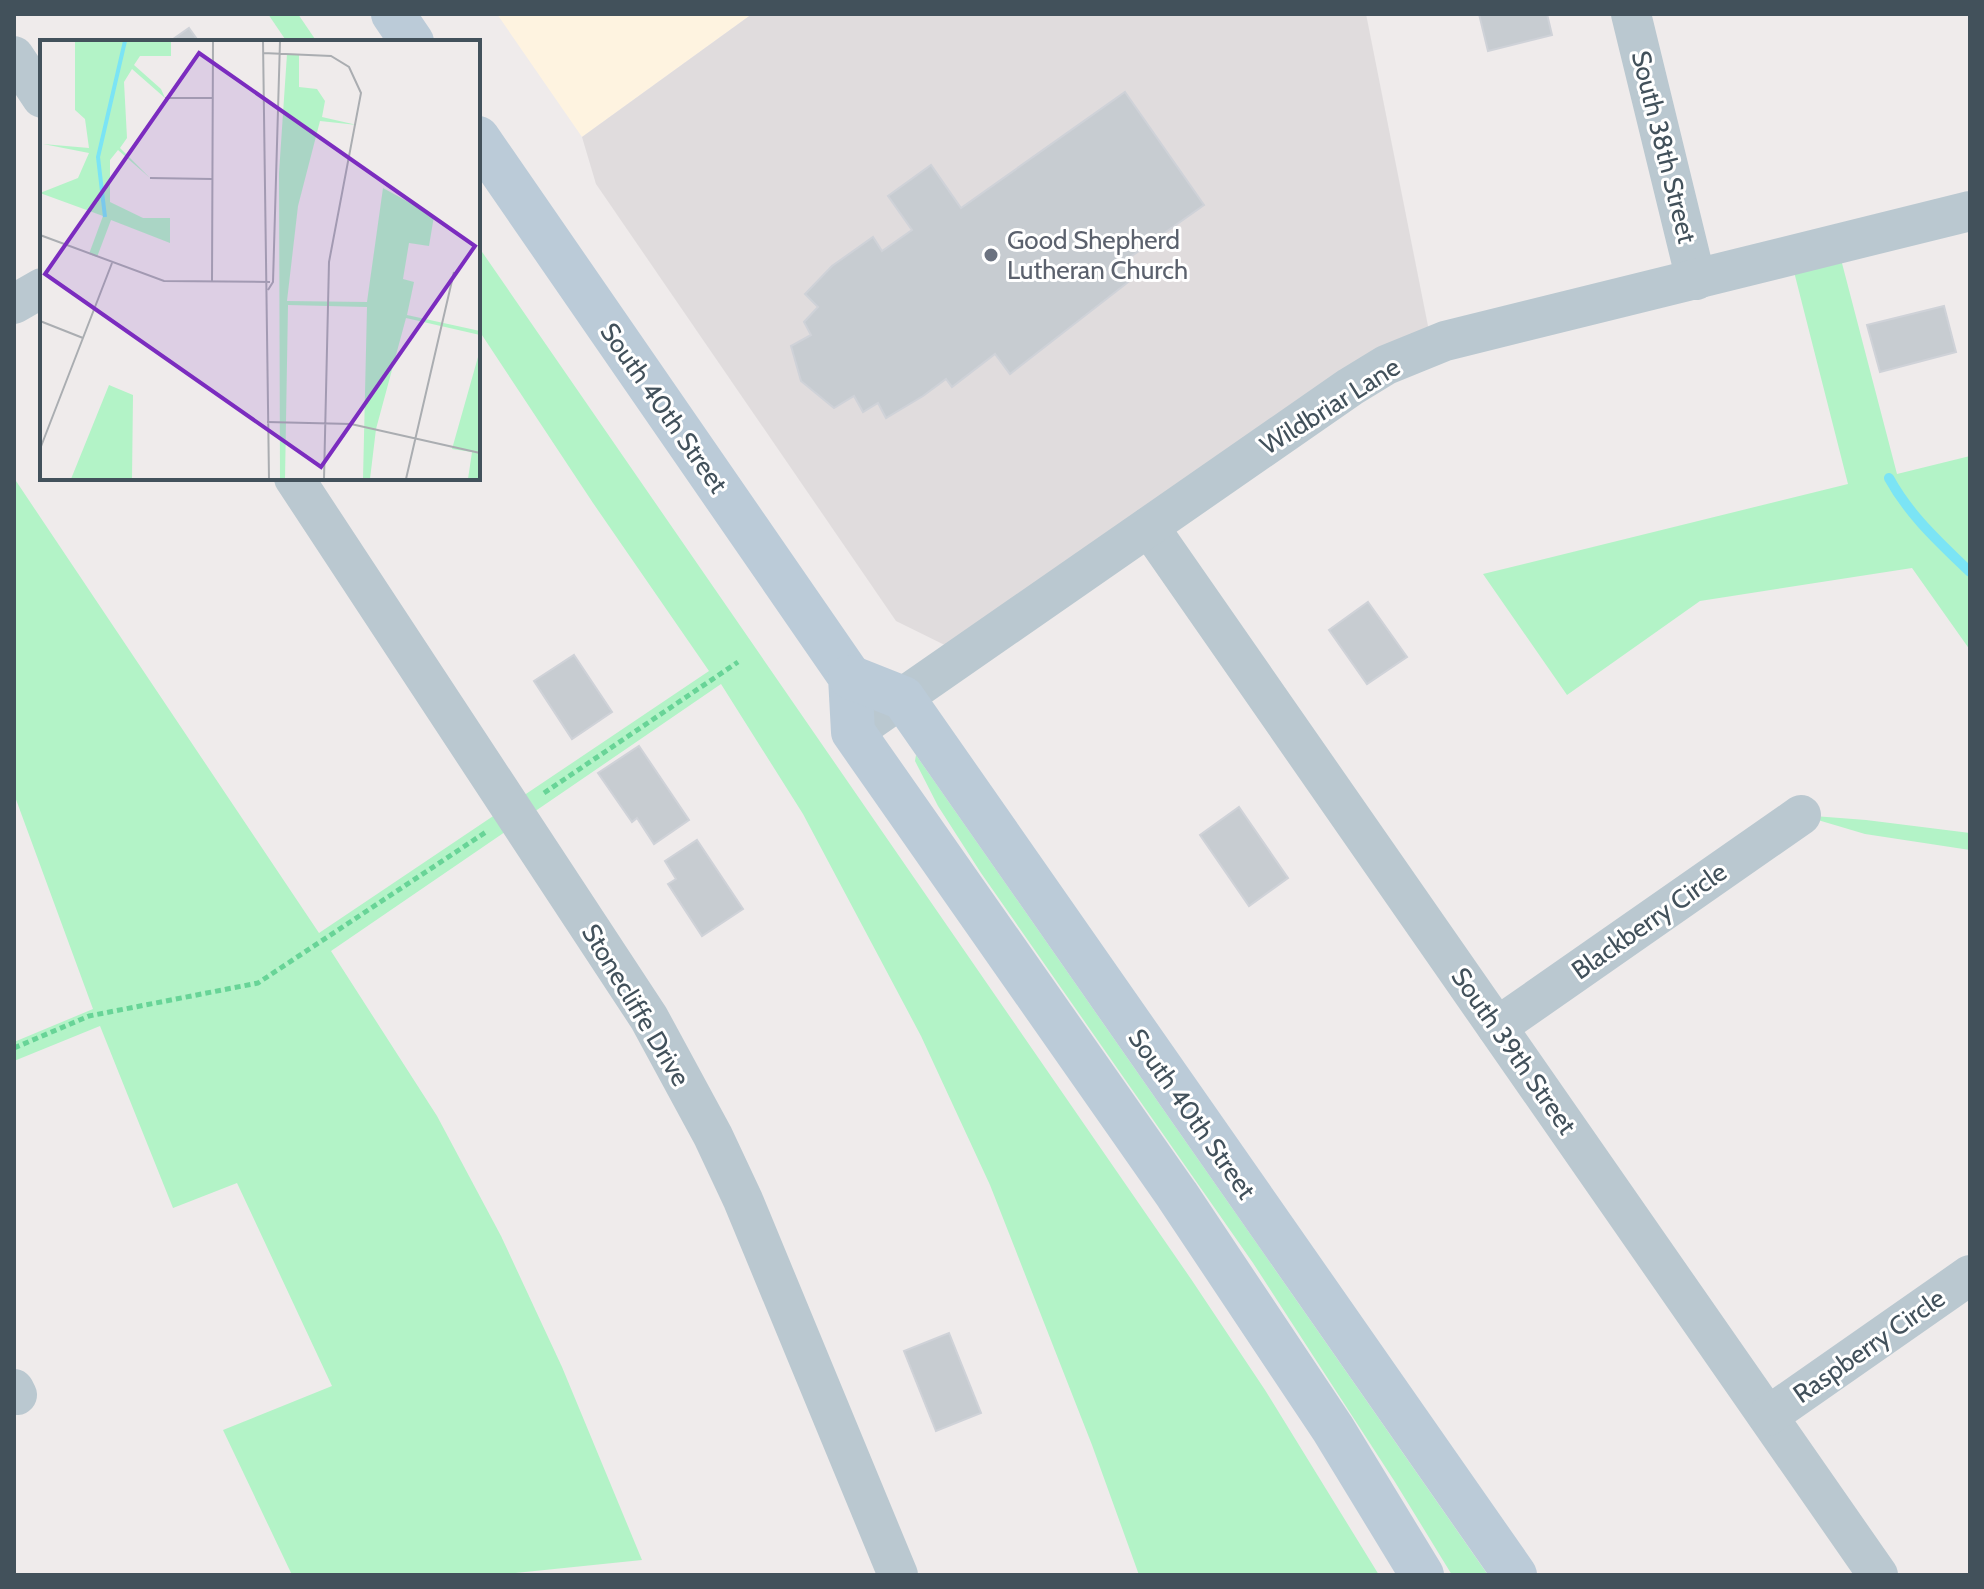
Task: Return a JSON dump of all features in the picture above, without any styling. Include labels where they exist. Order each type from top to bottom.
[{"type":"main road","name":"South 40th Street","points":[[480,141],[850,677]]},
{"type":"main road","points":[[903,698],[850,677],[853,732],[1177,1195],[1333,1429],[1422,1575]]},
{"type":"main road","name":"South 40th Street","points":[[903,698],[1515,1575]]},
{"type":"street","name":"South 38th Street","points":[[1631,14],[1696,280]]},
{"type":"street","points":[[14,56],[40,95]]},
{"type":"street","name":"Wildbriar Lane","points":[[853,732],[1386,365],[1445,341],[1970,211]]},
{"type":"street","points":[[14,304],[40,289]]},
{"type":"street","name":"Stonecliffe Drive","points":[[295,480],[649,1018],[713,1136],[743,1200],[898,1575]]},
{"type":"street","name":"South 39th Street","points":[[1149,527],[1878,1575]]},
{"type":"street","name":"Blackberry Circle","points":[[1497,1027],[1801,815]]},
{"type":"street","name":"Raspberry Circle","points":[[1768,1416],[1970,1275]]},
{"type":"path","points":[[14,1048],[89,1016],[258,983],[738,662]]},
{"type":"shaded area","points":[[497,14],[752,14],[582,137]]},
{"type":"shaded area","points":[[752,14],[1366,14],[1432,346],[965,655],[896,621],[596,184],[582,137]]},
{"type":"green space","points":[[268,14],[298,14],[316,40],[286,40]]},
{"type":"green space","points":[[1837,244],[1897,474],[1970,456],[1970,650],[1912,568],[1700,601],[1567,695],[1483,574],[1848,484],[1790,256]]},
{"type":"green space","points":[[480,249],[1191,1279],[1265,1390],[1379,1575],[1139,1575],[1092,1445],[990,1185],[921,1036],[803,814],[721,684],[331,951],[437,1116],[501,1236],[562,1367],[642,1560],[496,1575],[292,1575],[223,1430],[332,1386],[237,1183],[173,1208],[100,1026],[14,1061],[14,1042],[93,1009],[14,794],[14,478],[319,933],[709,671],[480,332]]},
{"type":"green space","points":[[916,755],[1488,1575],[1452,1575],[1253,1263],[981,873],[938,806],[915,761]]},
{"type":"green space","points":[[1801,815],[1970,833],[1970,850],[1865,834]]},
{"type":"building","points":[[1479,14],[1547,14],[1552,35],[1488,51]]},
{"type":"building","points":[[189,28],[198,40],[172,40]]},
{"type":"building","name":"Good Shepherd Lutheran Church","points":[[1125,92],[1204,205],[1129,258],[1136,276],[1010,374],[995,354],[952,387],[946,379],[886,418],[878,403],[863,412],[854,396],[834,408],[801,381],[791,346],[811,335],[804,322],[818,307],[805,294],[832,266],[873,237],[882,251],[912,230],[888,196],[931,165],[961,208]]},
{"type":"building","points":[[1944,306],[1956,352],[1880,372],[1867,325]]},
{"type":"building","points":[[1368,602],[1407,657],[1367,684],[1329,630]]},
{"type":"building","points":[[574,655],[612,712],[572,739],[534,681]]},
{"type":"building","points":[[639,746],[689,820],[654,844],[637,818],[632,822],[598,773]]},
{"type":"building","points":[[1239,807],[1288,878],[1249,906],[1200,835]]},
{"type":"building","points":[[697,840],[743,909],[702,936],[668,884],[676,879],[665,861]]},
{"type":"building","points":[[949,1333],[981,1413],[936,1431],[904,1351]]},
{"type":"waterway","points":[[1889,478],[1915,516],[1970,572]]},
{"type":"place","name":"Good Shepherd Lutheran Church","points":[[991,255]]}]
